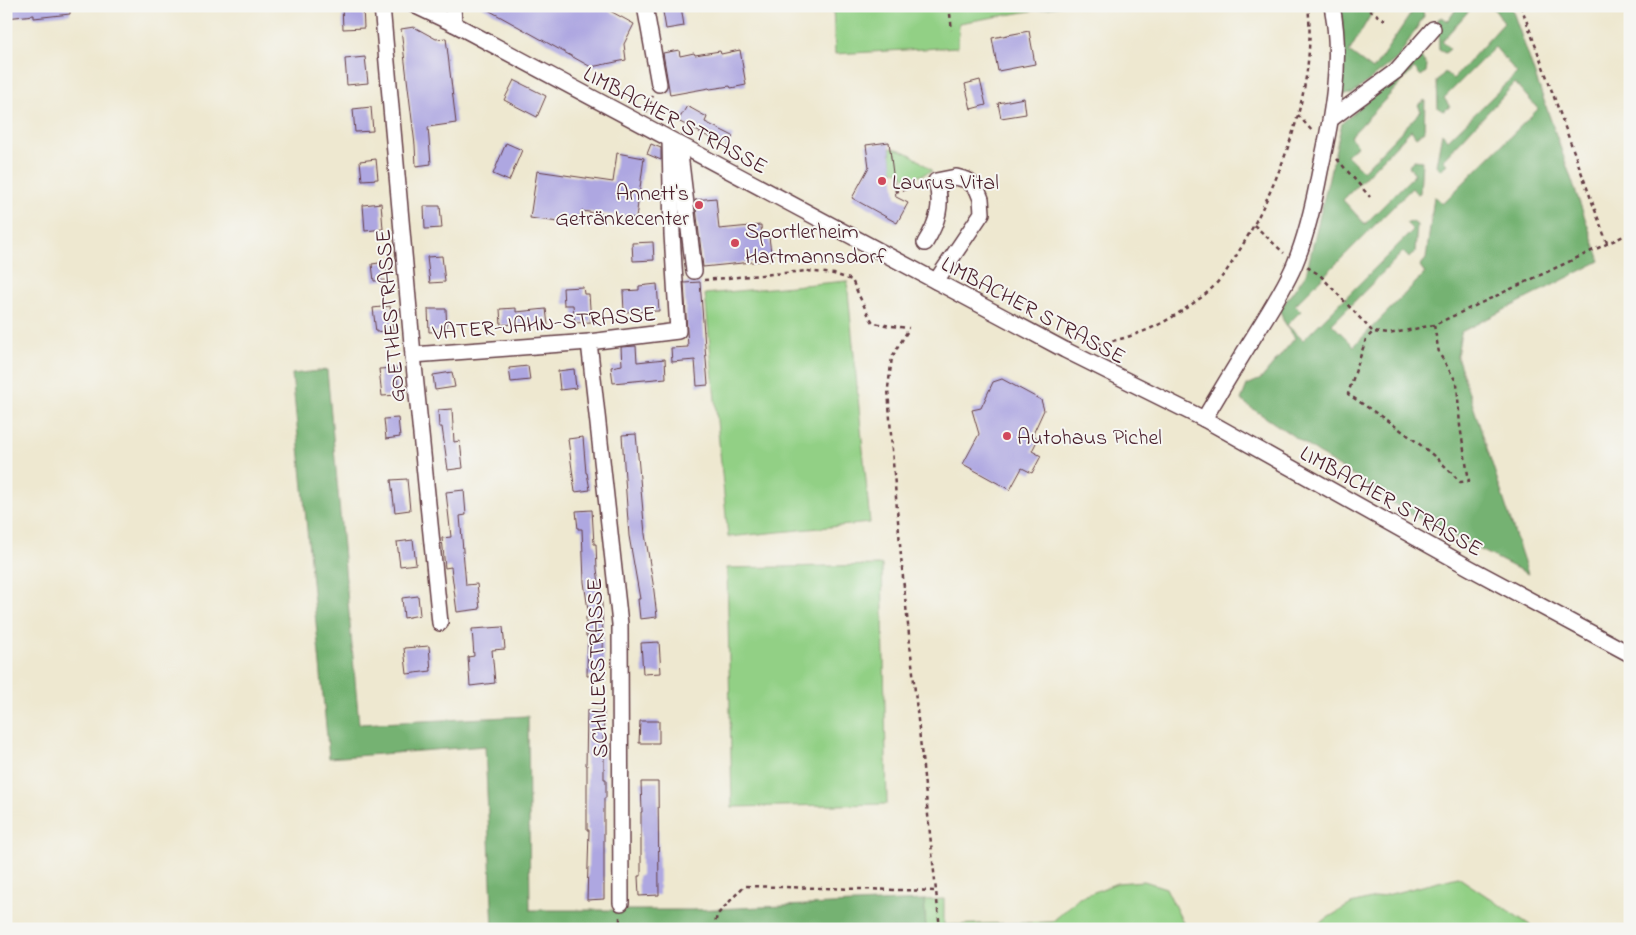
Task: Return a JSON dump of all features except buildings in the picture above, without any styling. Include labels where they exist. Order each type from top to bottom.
[{"type":"street","name":"GOETHESTRASSE","points":[[382,6],[413,354],[440,622]]},
{"type":"street","name":"LIMBACHER STRASSE","points":[[416,6],[454,24],[1082,358],[1204,419],[1470,568],[1630,654]]},
{"type":"street","points":[[453,6],[454,24]]},
{"type":"street","points":[[645,6],[659,84]]},
{"type":"street","points":[[1204,419],[1274,304],[1295,263],[1305,237],[1331,119],[1337,53],[1332,6]]},
{"type":"street","points":[[1331,119],[1396,71],[1432,29]]},
{"type":"street","name":"VATER-JAHN-STRASSE","points":[[413,354],[589,342],[678,331],[672,234],[675,143]]},
{"type":"street","points":[[675,143],[694,271]]},
{"type":"street","points":[[925,242],[933,230],[940,212],[940,193],[936,181],[956,177],[967,180],[977,188],[981,199],[982,213],[936,281]]},
{"type":"street","name":"SCHILLERSTRASSE","points":[[589,342],[620,624],[620,903]]},
{"type":"path","points":[[948,6],[952,30]]},
{"type":"path","points":[[1082,358],[1089,345],[1138,334],[1166,320],[1198,300],[1221,278],[1254,225],[1275,178],[1298,115],[1307,68],[1310,20],[1308,6]]},
{"type":"path","points":[[1362,6],[1386,20]]},
{"type":"path","points":[[1521,6],[1607,243]]},
{"type":"path","points":[[645,114],[659,84]]},
{"type":"path","points":[[895,192],[936,181]]},
{"type":"path","points":[[1254,225],[1295,263],[1303,265],[1320,275],[1373,332],[1390,334],[1434,325],[1630,233]]},
{"type":"path","points":[[694,271],[702,280],[807,271],[834,274],[852,280],[869,317],[874,322],[909,328]]},
{"type":"path","points":[[1373,332],[1366,339],[1348,394],[1418,443],[1449,469],[1460,482],[1469,481],[1460,426],[1457,382],[1439,353],[1434,325]]},
{"type":"path","points":[[907,332],[892,357],[888,388],[902,568],[940,929]]},
{"type":"path","points":[[714,929],[716,915],[744,886],[937,891]]},
{"type":"green space","points":[[833,6],[1060,6],[959,23],[958,47],[835,54]]},
{"type":"green space","points":[[1338,6],[1376,6],[1349,52],[1373,70],[1416,6],[1422,6],[1424,16],[1398,58],[1352,94],[1342,95],[1342,19]]},
{"type":"green space","points":[[1458,6],[1473,6],[1442,41],[1450,49],[1445,53],[1439,50],[1438,19],[1442,17],[1448,21]]},
{"type":"green space","points":[[1492,6],[1511,6],[1600,261],[1461,332],[1457,356],[1528,574],[1408,513],[1241,400],[1247,385],[1261,379],[1295,338],[1283,320],[1280,309],[1306,274],[1342,123],[1420,57],[1427,65],[1426,72],[1421,76],[1414,69],[1350,137],[1358,145],[1347,155],[1363,171],[1421,111],[1418,105],[1425,100],[1424,131],[1416,137],[1411,130],[1343,200],[1365,224],[1415,174],[1409,166],[1414,160],[1422,161],[1420,193],[1417,194],[1412,188],[1295,305],[1301,311],[1287,325],[1303,340],[1413,230],[1406,223],[1413,222],[1417,225],[1415,252],[1409,258],[1403,252],[1332,324],[1354,346],[1425,273],[1420,266],[1426,259],[1434,196],[1442,204],[1538,109],[1515,83],[1443,160],[1447,164],[1440,170],[1436,165],[1442,133],[1448,140],[1517,73],[1495,47],[1444,98],[1450,107],[1443,111],[1438,108],[1437,81],[1445,72],[1453,79],[1504,23]]},
{"type":"green space","points":[[890,148],[902,150],[932,171],[908,180],[901,173],[892,170]]},
{"type":"green space","points":[[847,281],[870,523],[728,537],[705,294]]},
{"type":"green space","points":[[327,370],[359,724],[528,716],[530,910],[692,910],[924,900],[926,929],[493,929],[485,746],[329,758],[292,374]]},
{"type":"green space","points":[[882,565],[887,804],[732,807],[727,568]]},
{"type":"green space","points":[[1458,877],[1536,929],[1309,929],[1351,904]]},
{"type":"green space","points":[[1144,881],[1166,888],[1186,929],[1143,929],[1129,926],[1115,929],[926,929],[924,900],[944,899],[944,925],[1052,922],[1079,898],[1117,883]]},
{"type":"place","name":"Laurus Vital","points":[[882,181]]},
{"type":"place","name":"Annett's Getränkecenter","points":[[699,205]]},
{"type":"place","name":"Sportlerheim Hartmannsdorf","points":[[735,243]]},
{"type":"place","name":"Autohaus Pichel","points":[[1007,436]]}]
